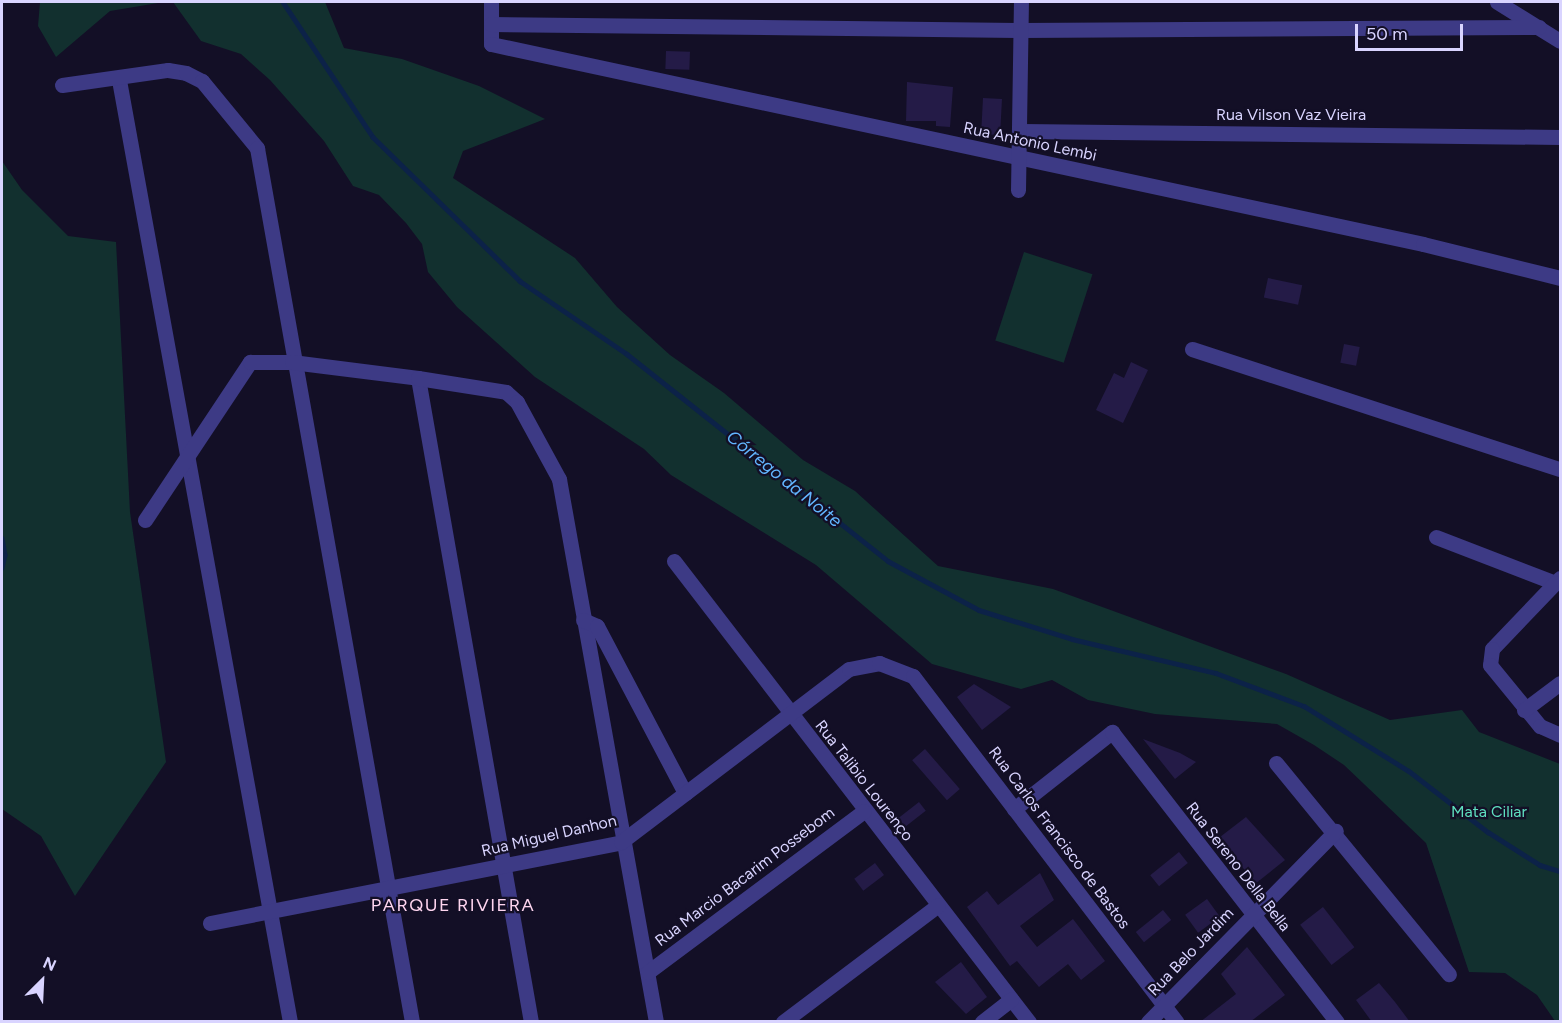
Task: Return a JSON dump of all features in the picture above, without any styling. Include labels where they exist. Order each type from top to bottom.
[{"type":"street","points":[[491,2],[491,24],[544,27],[1021,30],[1539,27]]},
{"type":"street","points":[[1018,190],[1021,131],[1021,2]]},
{"type":"street","points":[[1497,2],[1560,41]]},
{"type":"street","name":"Rua Antonio Lembi","points":[[491,24],[491,44],[1560,278]]},
{"type":"street","points":[[543,55],[544,27]]},
{"type":"street","points":[[62,85],[119,80],[168,70],[202,81],[257,148],[292,362],[412,1022]]},
{"type":"street","points":[[119,80],[189,454],[290,1022]]},
{"type":"street","name":"Rua Vilson Vaz Vieira","points":[[1021,131],[1560,137]]},
{"type":"street","points":[[1192,349],[1560,469]]},
{"type":"street","points":[[145,520],[250,362],[292,362],[418,378],[506,392],[517,402],[559,479],[621,842],[656,1022]]},
{"type":"street","points":[[418,378],[531,1022]]},
{"type":"street","points":[[1436,537],[1558,580],[1492,649],[1490,665],[1524,710],[1540,726],[1560,735]]},
{"type":"street","name":"Rua Talibio Lourenço","points":[[674,561],[789,714],[1029,1022]]},
{"type":"street","points":[[583,620],[597,626],[685,793]]},
{"type":"street","name":"Rua Miguel Danhon","points":[[210,923],[621,842],[849,669],[879,663],[913,676]]},
{"type":"street","name":"Rua Carlos Francisco de Bastos","points":[[913,676],[1177,1022]]},
{"type":"street","points":[[1524,710],[1560,683]]},
{"type":"street","name":"Rua Sereno Della Bella","points":[[1014,809],[1112,732],[1337,1022]]},
{"type":"street","points":[[1276,763],[1336,831],[1449,974]]},
{"type":"street","name":"Rua Marcio Bacarim Possebom","points":[[648,972],[864,811]]},
{"type":"street","name":"Rua Belo Jardim","points":[[1148,1022],[1336,831]]},
{"type":"street","points":[[783,1022],[938,905]]},
{"type":"street","points":[[982,1022],[1011,999]]},
{"type":"green space","points":[[40,2],[164,2],[110,11],[56,57],[38,26]]},
{"type":"green space","name":"Mata Ciliar","points":[[173,2],[325,2],[344,48],[402,59],[479,86],[545,119],[463,151],[453,178],[575,258],[617,307],[670,355],[724,393],[803,460],[855,491],[938,566],[1053,589],[1286,674],[1390,720],[1462,710],[1479,732],[1560,764],[1560,1021],[1555,1021],[1537,995],[1505,973],[1469,972],[1426,843],[1344,765],[1314,745],[1277,724],[1155,714],[1088,700],[1052,680],[1021,689],[932,664],[816,565],[671,475],[644,449],[535,377],[457,307],[428,272],[422,244],[406,223],[379,195],[353,186],[324,141],[270,80],[241,54],[201,41]]},
{"type":"green space","points":[[2,161],[22,190],[68,236],[116,242],[130,512],[166,762],[75,896],[41,836],[2,809]]},
{"type":"green space","points":[[1024,252],[1092,274],[1064,363],[995,340]]},
{"type":"building","points":[[666,51],[690,52],[689,70],[665,69]]},
{"type":"building","points":[[907,82],[953,87],[950,127],[936,126],[936,121],[906,121]]},
{"type":"building","points":[[983,98],[1002,99],[1000,135],[981,134]]},
{"type":"building","points":[[1268,278],[1302,285],[1298,305],[1264,298]]},
{"type":"building","points":[[1344,344],[1360,347],[1356,366],[1340,363]]},
{"type":"building","points":[[1131,362],[1148,370],[1123,423],[1096,410],[1114,373],[1124,378]]},
{"type":"building","points":[[974,684],[1011,707],[982,730],[957,697]]},
{"type":"building","points":[[1143,739],[1180,753],[1196,762],[1175,779]]},
{"type":"building","points":[[925,749],[960,789],[947,800],[912,760]]},
{"type":"building","points":[[919,802],[926,811],[905,827],[899,818]]},
{"type":"building","points":[[1246,817],[1285,860],[1255,884],[1220,837]]},
{"type":"building","points":[[1179,852],[1188,863],[1159,886],[1150,875]]},
{"type":"building","points":[[875,863],[884,875],[863,891],[854,879]]},
{"type":"building","points":[[1040,873],[1054,900],[1020,926],[1037,947],[1073,919],[1105,961],[1081,980],[1068,964],[1039,987],[1017,961],[1010,966],[967,907],[987,891],[998,905]]},
{"type":"building","points":[[1207,899],[1220,917],[1198,933],[1185,915]]},
{"type":"building","points":[[1323,907],[1354,947],[1332,965],[1300,925]]},
{"type":"building","points":[[1163,910],[1171,920],[1144,942],[1136,932]]},
{"type":"building","points":[[1247,947],[1285,995],[1250,1022],[1200,1022],[1236,994],[1221,974]]},
{"type":"building","points":[[961,962],[987,997],[966,1014],[935,982]]},
{"type":"building","points":[[1379,983],[1410,1022],[1372,1022],[1356,1000]]},
{"type":"waterway","name":"Córrego da Noite","points":[[283,2],[373,137],[520,281],[627,354],[888,561],[979,610],[1072,639],[1216,673],[1304,706],[1409,771],[1488,832],[1540,865],[1560,871]]},
{"type":"waterway","points":[[2,538],[5,555],[2,568]]},
{"type":"district","name":"PARQUE RIVIERA","points":[[453,905]]}]
